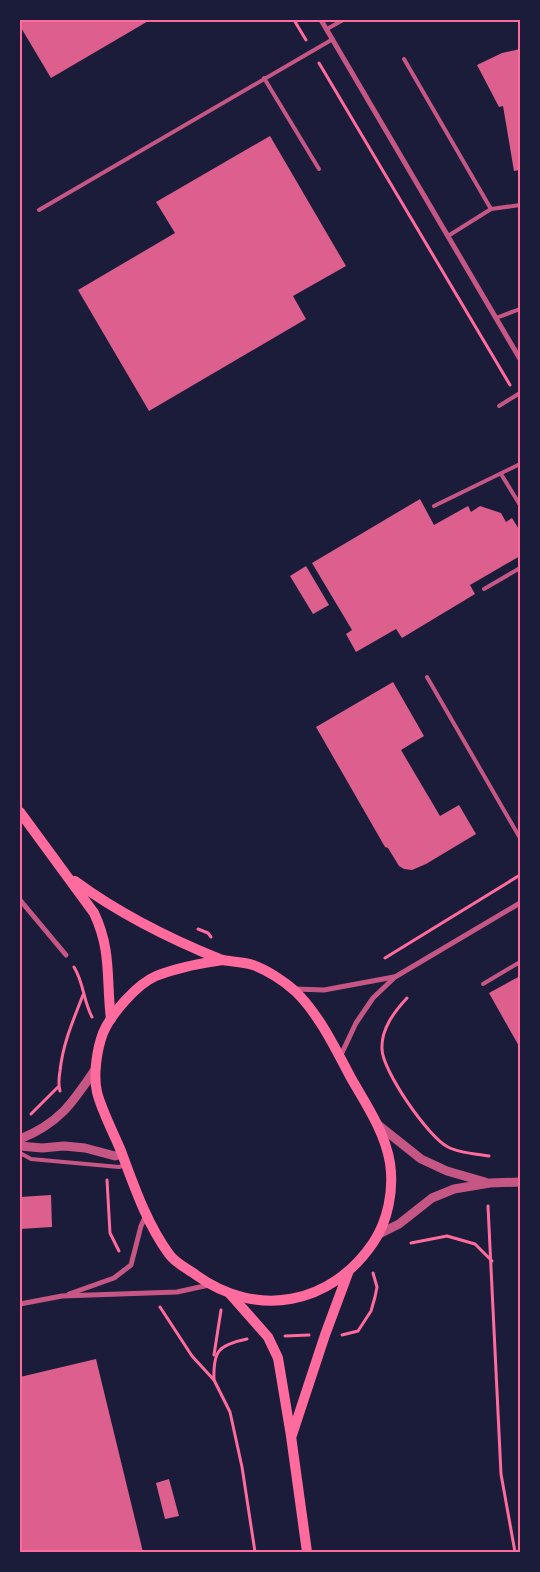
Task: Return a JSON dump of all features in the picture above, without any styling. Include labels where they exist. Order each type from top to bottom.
[{"type":"main road","points":[[20,812],[94,913],[102,929],[109,965],[111,1019]]},
{"type":"main road","points":[[66,875],[102,901],[138,922],[177,941],[223,960],[253,965],[276,977],[294,990],[313,1012],[340,1058],[376,1123],[386,1146],[390,1163],[391,1186],[388,1206],[378,1234],[366,1253],[348,1273],[305,1297],[284,1301],[255,1299],[230,1294],[210,1285],[170,1256],[146,1215],[97,1091],[96,1068],[103,1034],[111,1019],[133,993],[154,977],[190,965],[223,960]]},
{"type":"main road","points":[[291,1436],[348,1273]]},
{"type":"main road","points":[[230,1294],[268,1337],[278,1358],[307,1552]]},
{"type":"street","points":[[322,20],[520,359]]},
{"type":"street","points":[[20,900],[66,955]]},
{"type":"street","points":[[340,1058],[356,1023],[373,998],[395,977],[520,903]]},
{"type":"street","points":[[294,990],[324,990],[395,977]]},
{"type":"street","points":[[20,1139],[39,1132],[66,1110],[96,1068]]},
{"type":"street","points":[[376,1123],[421,1159],[447,1171],[490,1183]]},
{"type":"street","points":[[20,1146],[42,1148],[64,1146],[85,1148],[115,1156],[122,1154]]},
{"type":"street","points":[[378,1234],[399,1224],[432,1198],[454,1189],[490,1183],[520,1182]]},
{"type":"street","points":[[20,1304],[62,1296],[114,1278],[130,1265],[146,1215]]},
{"type":"street","points":[[62,1296],[178,1292],[210,1285]]},
{"type":"lane","points":[[327,29],[343,20]]},
{"type":"lane","points":[[39,210],[333,39]]},
{"type":"lane","points":[[404,59],[491,209]]},
{"type":"lane","points":[[264,78],[319,169]]},
{"type":"lane","points":[[448,236],[491,209],[520,205]]},
{"type":"lane","points":[[496,318],[520,309]]},
{"type":"lane","points":[[499,406],[518,394]]},
{"type":"lane","points":[[434,506],[520,464]]},
{"type":"lane","points":[[501,474],[520,505]]},
{"type":"lane","points":[[484,589],[520,568]]},
{"type":"lane","points":[[427,677],[520,838]]},
{"type":"lane","points":[[483,984],[520,962]]},
{"type":"lane","points":[[20,1153],[31,1159],[47,1161],[118,1167],[125,1165]]},
{"type":"path","points":[[294,20],[518,394]]},
{"type":"path","points":[[385,958],[520,876]]},
{"type":"path","points":[[60,1093],[62,1056],[67,1036],[84,996],[78,974],[66,955]]},
{"type":"path","points":[[89,1022],[109,991]]},
{"type":"path","points":[[407,998],[395,1011],[385,1033],[382,1050],[391,1074],[409,1106],[428,1130],[447,1147],[489,1156]]},
{"type":"path","points":[[25,1118],[59,1086]]},
{"type":"path","points":[[488,1206],[501,1474],[515,1552]]},
{"type":"path","points":[[411,1243],[447,1236],[475,1244],[492,1262]]},
{"type":"path","points":[[335,1336],[358,1331],[371,1311],[377,1287],[372,1273],[368,1279]]},
{"type":"path","points":[[210,1285],[219,1301],[222,1312],[214,1357],[214,1380],[230,1412],[237,1438],[255,1552]]},
{"type":"path","points":[[215,1309],[222,1312]]},
{"type":"path","points":[[280,1336],[316,1334]]},
{"type":"path","points":[[214,1357],[220,1350],[234,1342],[254,1338]]},
{"type":"building","points":[[20,20],[150,20],[51,78],[20,26]]},
{"type":"building","points":[[520,49],[520,170],[514,171],[503,106],[499,107],[477,65],[502,53]]},
{"type":"building","points":[[270,136],[346,266],[293,296],[306,319],[149,411],[78,290],[175,233],[156,202]]},
{"type":"building","points":[[420,499],[434,525],[468,506],[471,512],[480,506],[501,513],[506,522],[512,518],[520,531],[520,556],[470,585],[475,594],[402,638],[396,629],[356,652],[346,634],[352,630],[312,563]]},
{"type":"building","points":[[306,566],[329,605],[313,614],[290,576]]},
{"type":"building","points":[[393,682],[424,736],[401,750],[440,816],[459,805],[476,834],[426,864],[412,870],[399,866],[388,848],[385,847],[316,727]]},
{"type":"building","points":[[520,976],[520,1048],[489,993]]},
{"type":"building","points":[[51,1195],[52,1227],[20,1229],[20,1197]]},
{"type":"building","points":[[96,1359],[143,1552],[20,1552],[20,1377]]},
{"type":"building","points":[[169,1479],[179,1516],[165,1519],[156,1483]]}]
